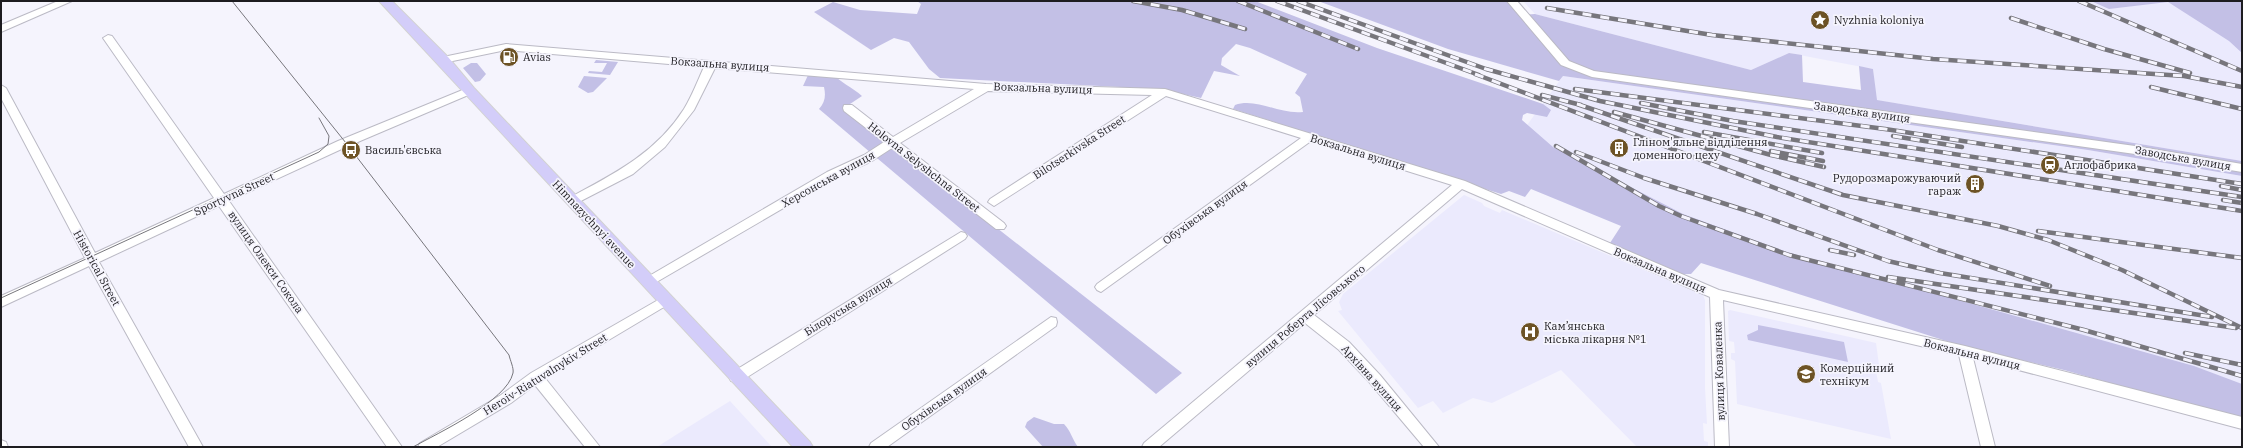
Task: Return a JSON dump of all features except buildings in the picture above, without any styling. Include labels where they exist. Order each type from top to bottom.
[{"type":"main road","name":"Himnazychnyi avenue","points":[[385,1],[443,60],[469,91],[736,377],[804,447]]},
{"type":"street","points":[[1,29],[67,1]]},
{"type":"street","name":"Заводська вулиця","points":[[1512,1],[1565,63],[1592,74],[2135,150],[2242,168]]},
{"type":"street","name":"вулиця Олекси Сокола","points":[[108,38],[395,447]]},
{"type":"street","name":"Вокзальна вулиця","points":[[443,60],[506,47],[986,87],[1165,92],[1461,184],[1716,294],[1965,351],[2242,423]]},
{"type":"street","points":[[573,201],[629,171],[661,144],[688,110],[711,64]]},
{"type":"street","name":"Херсонська вулиця","points":[[648,282],[831,175],[868,158],[986,87]]},
{"type":"street","name":"Historical Street","points":[[1,88],[92,260],[196,447]]},
{"type":"street","name":"Sportyvna Street","points":[[1,302],[342,144],[469,91]]},
{"type":"street","name":"Bilotserkivska Street","points":[[994,202],[1165,92]]},
{"type":"street","name":"Holovna Selyshchna Street","points":[[848,108],[891,143],[1000,226]]},
{"type":"street","name":"Обухівська вулиця","points":[[1101,287],[1310,137]]},
{"type":"street","name":"вулиця Роберта Лісовського","points":[[1149,447],[1461,184]]},
{"type":"street","name":"Білоруська вулиця","points":[[736,377],[960,236]]},
{"type":"street","name":"вулиця Коваленка","points":[[1716,294],[1722,447]]},
{"type":"street","name":"Heroiv-Riatuvalnykiv Street","points":[[425,447],[506,399],[536,377],[665,301]]},
{"type":"street","name":"Архівна вулиця","points":[[1306,316],[1344,346],[1375,379],[1432,447]]},
{"type":"street","name":"Обухівська вулиця","points":[[876,447],[1051,322]]},
{"type":"street","points":[[1965,351],[1988,447]]},
{"type":"street","points":[[536,377],[593,447]]},
{"type":"shaded area","points":[[917,1],[1255,1],[1377,48],[1543,104],[1551,110],[1547,117],[1527,113],[1523,115],[1522,120],[1553,147],[1683,214],[1787,252],[2194,366],[2242,384],[2242,420],[2064,370],[1962,346],[1701,263],[1691,274],[1679,274],[1610,243],[1621,226],[1531,189],[1525,197],[1509,191],[1501,194],[1233,109],[1235,105],[1251,103],[1286,111],[1303,112],[1300,97],[1295,93],[1307,74],[1250,48],[1236,44],[1222,58],[1221,65],[1240,76],[1214,71],[1201,98],[1160,89],[940,78],[929,69],[909,42],[894,38],[871,50],[814,12],[833,2],[860,10],[917,14],[921,4]]},
{"type":"shaded area","points":[[1318,1],[1507,1],[1520,15],[1535,14],[1751,70],[1789,53],[1802,55],[1803,82],[1861,90],[1859,66],[1873,69],[1877,100],[2242,161],[2242,176],[2088,150],[1563,76],[1559,81],[1448,49]]},
{"type":"shaded area","points":[[1523,1],[2105,1],[2118,8],[2166,1],[2242,42],[2242,161],[1876,100],[1873,69],[1789,53],[1751,70],[1535,14]]},
{"type":"shaded area","points":[[2091,1],[2242,1],[2242,53],[2229,41],[2168,2],[2109,9]]},
{"type":"shaded area","points":[[596,60],[618,62],[610,75],[588,73],[589,71],[602,72],[607,63],[594,63]]},
{"type":"shaded area","points":[[471,63],[477,63],[486,74],[480,81],[475,82],[463,68]]},
{"type":"shaded area","points":[[832,72],[862,96],[844,108],[1182,373],[1156,394],[819,109],[823,104],[825,93],[824,87],[803,86],[809,73]]},
{"type":"shaded area","points":[[584,76],[607,78],[593,92],[588,93],[578,87]]},
{"type":"shaded area","points":[[1563,76],[2088,150],[2242,176],[2242,409],[1793,287],[1511,147]]},
{"type":"shaded area","name":"Кам’янська міська лікарня №1","points":[[1464,195],[1500,213],[1502,210],[1703,295],[1705,300],[1705,388],[1707,424],[1703,423],[1704,441],[1708,442],[1708,447],[1637,447],[1561,370],[1492,403],[1473,398],[1443,413],[1433,401],[1418,408],[1338,311],[1342,310],[1339,302],[1343,294]]},
{"type":"shaded area","name":"Комерційний технікум","points":[[1730,310],[1876,343],[1879,365],[1875,365],[1878,382],[1881,383],[1891,439],[1737,404],[1735,361],[1731,359],[1731,353],[1735,353],[1734,342],[1729,341],[1728,311]]},
{"type":"shaded area","points":[[1758,325],[1844,342],[1848,362],[1748,340],[1747,335],[1758,330]]},
{"type":"shaded area","points":[[730,401],[772,447],[657,447],[679,433]]},
{"type":"shaded area","points":[[1034,417],[1054,424],[1064,424],[1078,447],[1043,447],[1025,427],[1027,422]]},
{"type":"tram line","points":[[232,1],[346,143],[509,355],[513,373],[508,384],[498,394],[485,405],[454,425],[413,447]]},
{"type":"tram line","points":[[1,298],[319,152],[328,144],[329,136],[319,118]]},
{"type":"railway","points":[[1133,1],[1182,10],[1245,29]]},
{"type":"railway","points":[[1238,1],[1358,49]]},
{"type":"railway","points":[[1277,1],[1479,75]]},
{"type":"railway","points":[[1298,1],[1486,69],[1600,101],[1777,137],[2242,211]]},
{"type":"railway","points":[[2079,1],[2242,71]]},
{"type":"railway","points":[[1547,8],[1712,35],[1933,59],[2184,76],[2242,87]]},
{"type":"railway","points":[[2011,18],[2104,49],[2190,73]]},
{"type":"railway","points":[[1475,74],[1938,250],[2050,286]]},
{"type":"railway","points":[[2151,87],[2242,109]]},
{"type":"railway","points":[[1575,89],[1885,129],[2242,184]]},
{"type":"railway","points":[[1542,95],[1581,105]]},
{"type":"railway","points":[[1641,103],[1733,121],[2242,197]]},
{"type":"railway","points":[[1577,104],[1843,195],[1998,226],[2048,240],[2122,270],[2242,328]]},
{"type":"railway","points":[[1614,112],[1771,155],[1824,167]]},
{"type":"railway","points":[[1704,132],[1822,153]]},
{"type":"railway","points":[[1893,136],[1962,147]]},
{"type":"railway","points":[[1556,146],[1659,206],[1681,216],[1789,255],[2084,330],[2242,376]]},
{"type":"railway","points":[[1771,151],[1823,161]]},
{"type":"railway","points":[[1576,152],[1644,178],[1757,214],[1888,261],[1940,273],[2212,317]]},
{"type":"railway","points":[[2221,186],[2242,190]]},
{"type":"railway","points":[[2223,200],[2242,203]]},
{"type":"railway","points":[[2038,231],[2242,258]]},
{"type":"railway","points":[[1830,250],[1854,255]]},
{"type":"railway","points":[[1888,277],[2236,328]]},
{"type":"railway","points":[[2185,353],[2242,365]]},
{"type":"place","name":"Nyzhnia koloniya","points":[[1820,20]]},
{"type":"place","name":"Avias","points":[[509,57]]},
{"type":"place","name":"Гліном'яльне відділення доменного цеху","points":[[1619,148]]},
{"type":"place","name":"Василь'євська","points":[[351,150]]},
{"type":"place","name":"Аглофабрика","points":[[2050,165]]},
{"type":"place","name":"Рудорозмарожуваючий гараж","points":[[1975,184]]},
{"type":"place","name":"Кам’янська міська лікарня №1","points":[[1530,332]]},
{"type":"place","name":"Комерційний технікум","points":[[1806,374]]}]
